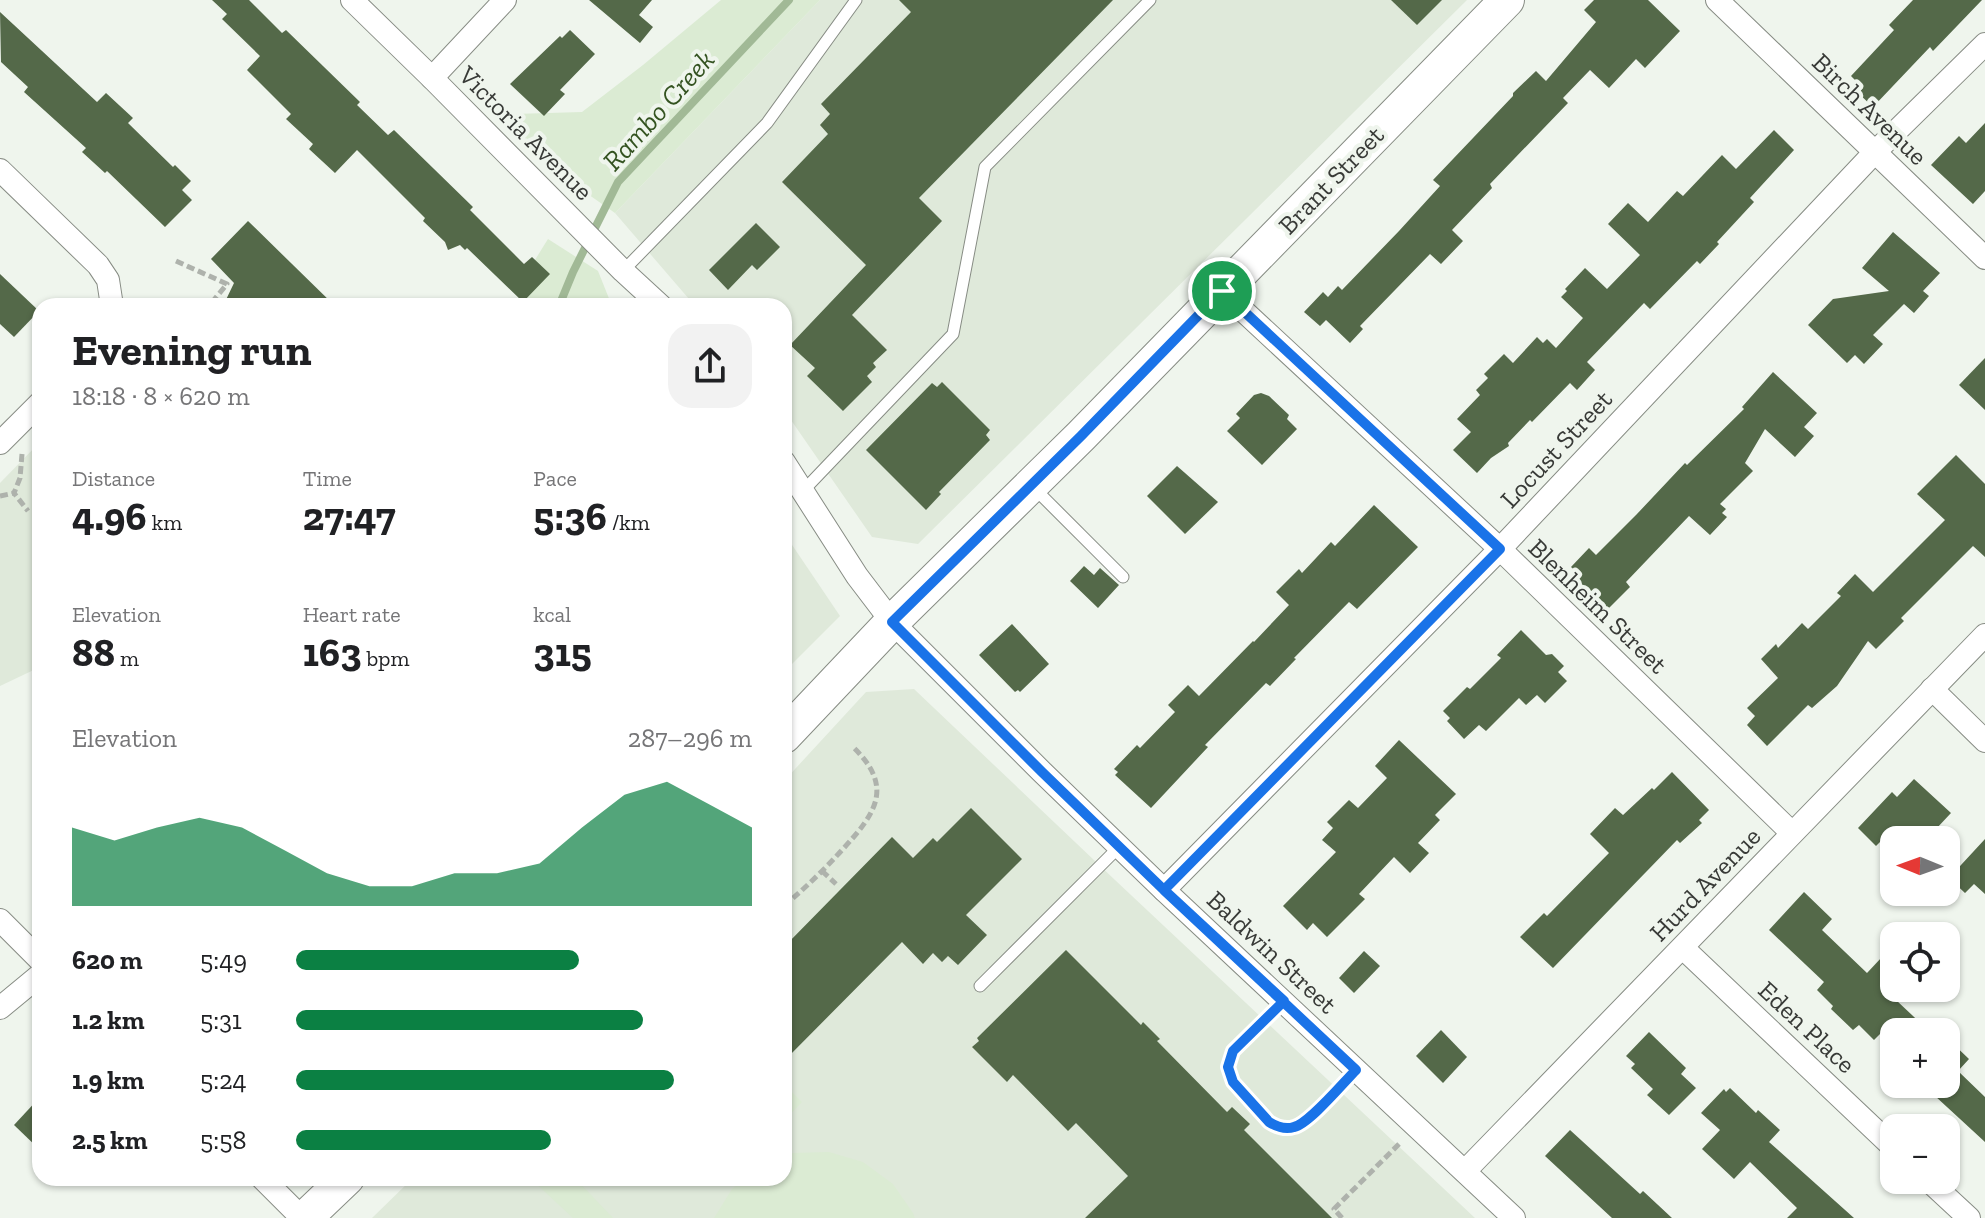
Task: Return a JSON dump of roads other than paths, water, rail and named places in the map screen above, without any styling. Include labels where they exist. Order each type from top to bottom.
[{"type":"main road","name":"Brant Street","points":[[792,728],[892,622],[1031,485],[1507,0]]},
{"type":"main road","points":[[304,1218],[338,1186]]},
{"type":"street","name":"Victoria Avenue","points":[[352,0],[652,298]]},
{"type":"street","points":[[432,78],[505,0]]},
{"type":"street","name":"Birch Avenue","points":[[1717,0],[1985,258]]},
{"type":"street","name":"Locust Street","points":[[1164,890],[1500,549],[1874,153],[1985,44]]},
{"type":"street","points":[[0,170],[98,265],[108,280],[111,298]]},
{"type":"street","name":"Blenheim Street","points":[[1222,291],[1500,549],[1792,833]]},
{"type":"street","points":[[0,443],[32,411]]},
{"type":"street","points":[[792,474],[857,576],[892,622]]},
{"type":"street","name":"Baldwin Street","points":[[892,622],[1164,890],[1514,1218]]},
{"type":"street","name":"Hurd Avenue","points":[[1465,1171],[1985,635]]},
{"type":"street","points":[[1932,689],[1985,741]]},
{"type":"street","points":[[0,920],[32,952]]},
{"type":"street","name":"Eden Place","points":[[1683,948],[1880,1135]]},
{"type":"street","points":[[0,1008],[32,982]]},
{"type":"street","points":[[270,1186],[304,1218]]},
{"type":"street","points":[[1943,1194],[1969,1218]]},
{"type":"lane","points":[[616,264],[767,123],[856,0]]},
{"type":"lane","points":[[803,491],[953,334],[985,167],[1150,0]]},
{"type":"lane","points":[[1031,485],[1123,577]]},
{"type":"lane","points":[[980,986],[1120,846]]},
{"type":"waterway","name":"Rambo Creek","points":[[562,298],[618,182],[789,0]]}]
